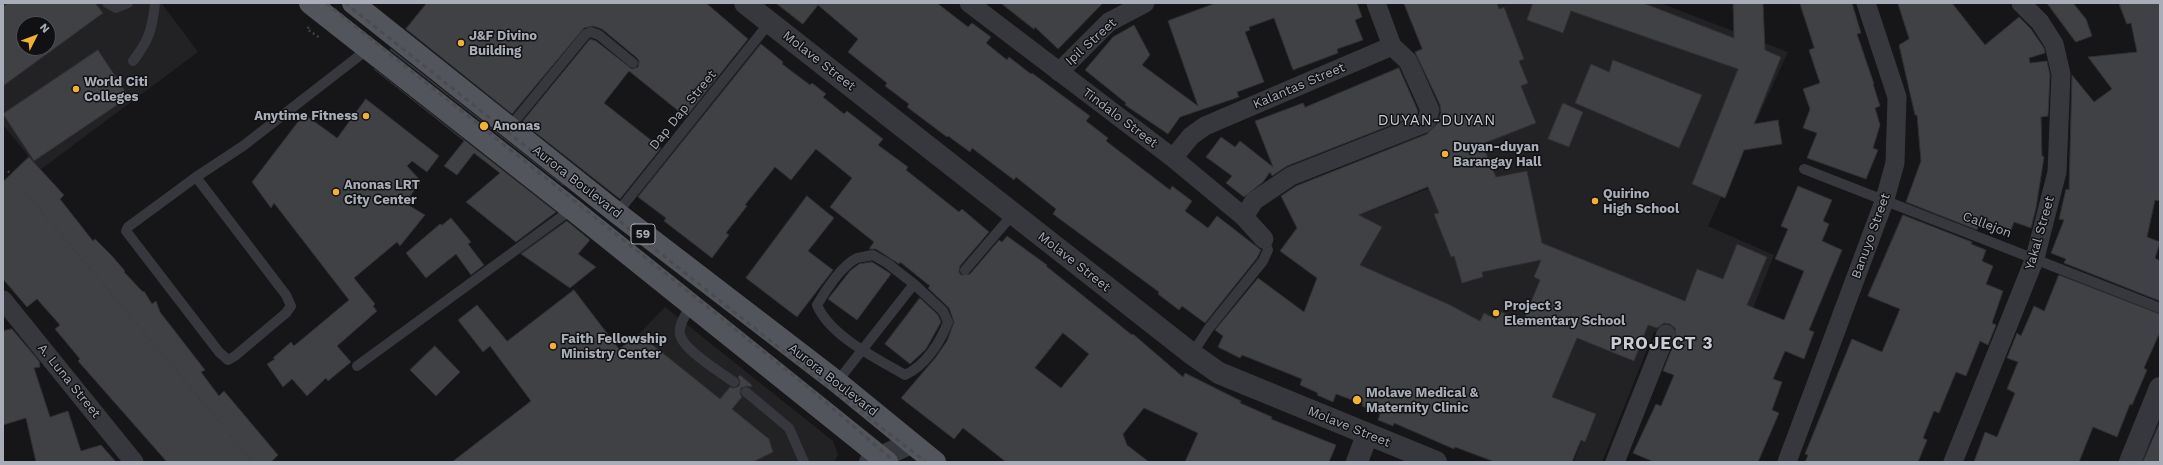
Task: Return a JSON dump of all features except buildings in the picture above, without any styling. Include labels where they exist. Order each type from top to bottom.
[{"type":"main road","name":"Aurora Boulevard","points":[[310,3],[572,209],[879,460]]},
{"type":"main road","name":"Aurora Boulevard","points":[[353,3],[617,213],[837,382],[935,462]]},
{"type":"street","name":"Molave Street","points":[[745,3],[1192,354],[1219,373],[1367,435],[1436,462]]},
{"type":"street","name":"Tindalo Street","points":[[969,3],[1173,158],[1244,217],[1264,239]]},
{"type":"street","name":"Ipil Street","points":[[1059,72],[1109,22],[1145,3]]},
{"type":"street","points":[[1244,217],[1254,201],[1291,176],[1422,124],[1427,120],[1430,110],[1411,66],[1406,57],[1392,46],[1376,3]]},
{"type":"street","name":"Banuyo Street","points":[[1787,462],[1885,200],[1895,163],[1897,97],[1866,3]]},
{"type":"street","name":"Yakal Street","points":[[1953,462],[2035,258],[2057,172],[2061,74],[2054,44],[2040,22],[2021,3]]},
{"type":"street","name":"Kalantas Street","points":[[1173,158],[1191,136],[1205,126],[1392,46]]},
{"type":"street","name":"A. Luna Street","points":[[3,300],[134,462]]},
{"type":"street","points":[[1615,462],[1666,334]]},
{"type":"street","points":[[2130,462],[2160,388]]},
{"type":"street","points":[[1357,462],[1367,435]]},
{"type":"street","points":[[879,460],[911,443]]},
{"type":"lane","points":[[107,3],[116,8],[128,3]]},
{"type":"lane","points":[[133,62],[146,44],[152,28],[154,3]]},
{"type":"lane","name":"Dap Dap Street","points":[[617,213],[770,22]]},
{"type":"lane","points":[[509,128],[586,34],[591,32],[598,35],[633,63]]},
{"type":"lane","points":[[196,177],[286,295],[291,306],[286,313],[235,356],[228,360],[219,352],[126,231],[128,227],[196,177],[243,146],[368,49]]},
{"type":"lane","name":"Callejon","points":[[1804,169],[2160,308]]},
{"type":"lane","points":[[357,366],[572,209]]},
{"type":"lane","points":[[965,270],[1013,214]]},
{"type":"lane","points":[[1192,354],[1209,328],[1263,261],[1268,250],[1264,239]]},
{"type":"lane","points":[[873,255],[887,263],[914,284],[943,311],[948,322],[943,335],[929,355],[914,370],[905,375],[862,350],[837,331],[821,315],[817,305],[826,289],[842,271],[857,259],[873,255]]},
{"type":"lane","points":[[837,382],[914,284]]},
{"type":"lane","points":[[691,305],[680,326],[680,334],[684,344],[734,382]]},
{"type":"lane","points":[[746,392],[789,428],[800,461]]},
{"type":"path","points":[[307,29],[320,38]]},
{"type":"path","points":[[8,171],[253,462]]},
{"type":"shaded area","name":"World Citi Colleges","points":[[3,3],[164,3],[163,5],[198,52],[40,170],[3,125]]},
{"type":"shaded area","name":"Quirino High School","points":[[1453,3],[1660,3],[1788,52],[1708,226],[1774,255],[1732,362],[1654,332],[1602,462],[1574,462],[1580,445],[1440,388],[1340,295],[1320,230],[1464,175]]},
{"type":"shaded area","points":[[665,307],[833,441],[838,455],[834,462],[571,462],[532,414],[639,334]]},
{"type":"railway","points":[[326,3],[809,388],[895,462]]},
{"type":"railway","points":[[345,3],[816,377],[926,462]]},
{"type":"place","name":"J&F Divino Building","points":[[461,43]]},
{"type":"place","name":"World Citi Colleges","points":[[76,89]]},
{"type":"place","name":"Anytime Fitness","points":[[366,116]]},
{"type":"place","name":"Anonas","points":[[484,126]]},
{"type":"place","name":"Duyan-duyan Barangay Hall","points":[[1445,154]]},
{"type":"place","name":"Anonas LRT City Center","points":[[336,192]]},
{"type":"place","name":"Quirino High School","points":[[1595,201]]},
{"type":"place","name":"Project 3 Elementary School","points":[[1496,313]]},
{"type":"place","name":"Faith Fellowship Ministry Center","points":[[553,346]]},
{"type":"place","name":"Molave Medical & Maternity Clinic","points":[[1357,400]]},
{"type":"district","name":"DUYAN-DUYAN","points":[[1437,121]]},
{"type":"district","name":"PROJECT 3","points":[[1662,344]]}]
